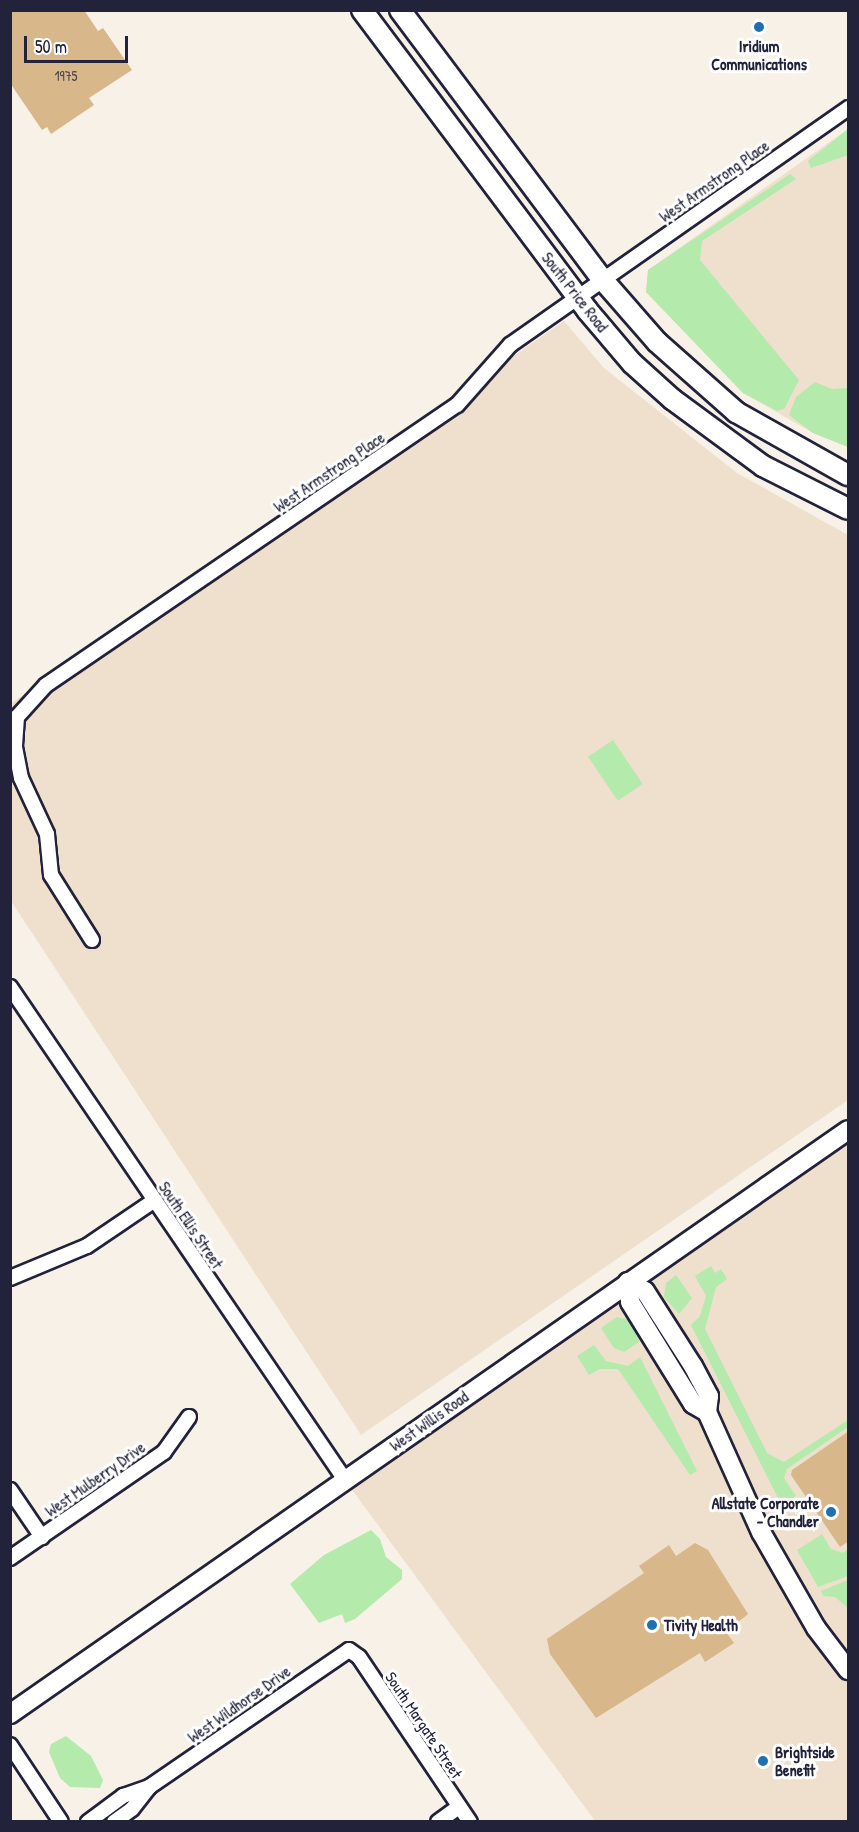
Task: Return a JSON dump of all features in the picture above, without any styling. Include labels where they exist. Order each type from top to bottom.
[{"type":"main road","name":"South Price Road","points":[[362,10],[577,296],[619,348],[672,399],[763,466],[849,509]]},
{"type":"main road","name":"South Price Road","points":[[400,10],[602,279],[657,342],[736,412],[849,475]]},
{"type":"main road","points":[[807,489],[849,495]]},
{"type":"street","name":"West Armstrong Place","points":[[92,940],[51,875],[47,834],[21,778],[15,746],[16,717],[46,685],[457,405],[492,360],[577,296],[849,108]]},
{"type":"street","name":"South Ellis Street","points":[[10,987],[345,1480]]},
{"type":"street","name":"West Willis Road","points":[[10,1714],[849,1130]]},
{"type":"street","points":[[10,1278],[87,1246],[155,1200]]},
{"type":"street","points":[[628,1282],[632,1304],[693,1404],[707,1412],[786,1579],[849,1670]]},
{"type":"street","name":"West Mulberry Drive","points":[[10,1558],[164,1452],[189,1417]]},
{"type":"street","points":[[10,1490],[42,1537]]},
{"type":"street","name":"West Wildhorse Drive","points":[[88,1821],[123,1796],[149,1787],[349,1650]]},
{"type":"street","name":"South Margate Street","points":[[349,1650],[359,1657],[470,1821]]},
{"type":"street","points":[[10,1745],[61,1821]]},
{"type":"street","name":"West Wildhorse Drive","points":[[114,1821],[132,1809],[149,1787]]},
{"type":"street","points":[[438,1821],[459,1807]]},
{"type":"shaded area","points":[[848,129],[848,447],[813,433],[743,393],[646,292],[648,270]]},
{"type":"shaded area","points":[[564,321],[604,368],[737,473],[848,535],[848,1100],[361,1435],[11,901],[10,704]]},
{"type":"shaded area","points":[[848,1130],[848,1821],[595,1821],[345,1480]]},
{"type":"green space","points":[[848,129],[848,155],[811,168],[808,161]]},
{"type":"green space","points":[[790,174],[796,179],[702,241],[700,260],[799,380],[784,409],[777,411],[743,393],[646,292],[648,270]]},
{"type":"green space","points":[[815,382],[832,389],[848,388],[848,447],[813,433],[789,415],[796,397]]},
{"type":"green space","points":[[613,740],[643,784],[618,801],[588,757]]},
{"type":"green space","points":[[711,1266],[715,1273],[721,1269],[727,1279],[716,1287],[705,1329],[767,1453],[784,1462],[848,1420],[848,1427],[787,1469],[784,1478],[796,1496],[781,1504],[691,1325],[700,1316],[706,1296],[695,1276]]},
{"type":"green space","points":[[676,1275],[692,1298],[679,1314],[664,1297],[666,1283]]},
{"type":"green space","points":[[617,1317],[630,1320],[637,1328],[639,1342],[624,1352],[614,1348],[601,1328]]},
{"type":"green space","points":[[594,1345],[606,1361],[628,1366],[640,1357],[697,1471],[690,1475],[618,1369],[600,1369],[589,1375],[577,1356]]},
{"type":"green space","points":[[371,1530],[380,1539],[386,1557],[402,1570],[402,1579],[355,1619],[345,1623],[342,1614],[319,1623],[290,1584],[324,1555]]},
{"type":"green space","points":[[822,1534],[831,1549],[843,1553],[848,1549],[848,1576],[818,1587],[797,1550]]},
{"type":"green space","points":[[848,1580],[847,1607],[835,1597],[823,1596],[821,1591]]},
{"type":"green space","points":[[66,1736],[91,1756],[103,1780],[100,1788],[70,1787],[60,1778],[49,1752],[51,1744]]},
{"type":"building","points":[[10,10],[84,10],[98,31],[103,28],[132,70],[89,98],[94,105],[51,134],[47,127],[42,130],[10,83]]},
{"type":"building","name":"Allstate Corporate - Chandler","points":[[849,1431],[849,1541],[840,1547],[791,1475],[792,1470]]},
{"type":"building","name":"Tivity Health","points":[[695,1543],[708,1550],[748,1614],[726,1632],[734,1643],[705,1662],[700,1653],[596,1718],[550,1654],[547,1639],[644,1573],[639,1566],[669,1545],[676,1556]]},
{"type":"place","name":"Iridium Communications","points":[[759,27]]},
{"type":"place","name":"Allstate Corporate - Chandler","points":[[831,1512]]},
{"type":"place","name":"Tivity Health","points":[[652,1625]]},
{"type":"place","name":"Brightside Benefit","points":[[763,1761]]}]
